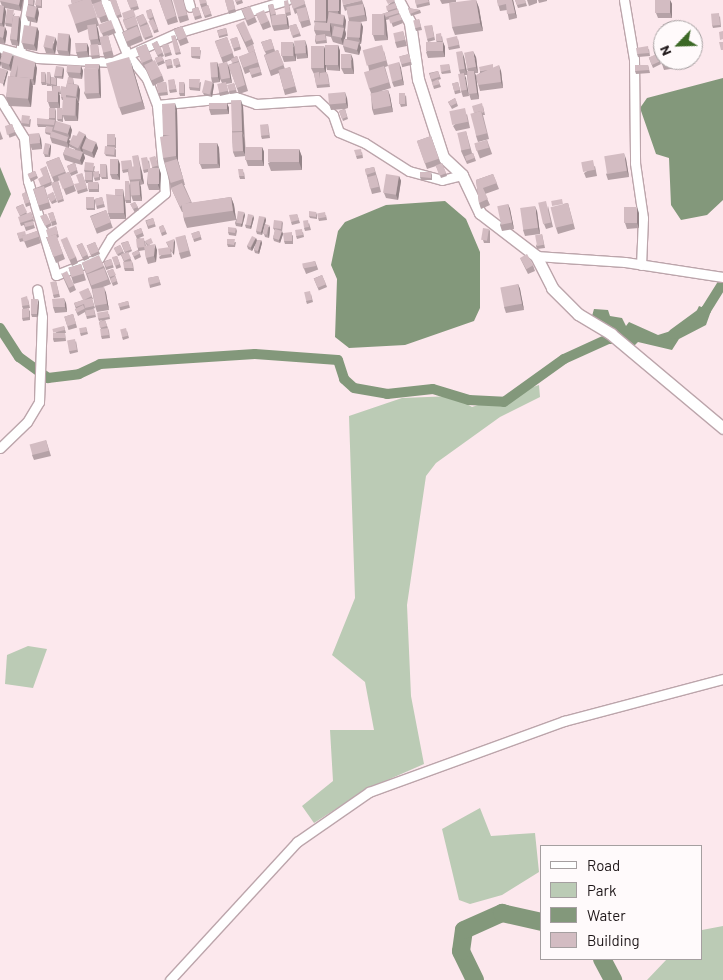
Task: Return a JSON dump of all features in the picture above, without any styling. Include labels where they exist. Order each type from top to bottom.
[{"type":"street","points":[[20,52],[28,0]]},
{"type":"street","points":[[0,99],[24,138],[28,181],[56,275],[99,258],[111,238],[165,193],[157,105],[147,79],[127,54],[105,0]]},
{"type":"street","points":[[0,48],[87,63],[112,62],[127,54],[287,0]]},
{"type":"street","points":[[398,0],[410,23],[418,79],[443,157],[462,175],[480,213],[536,256],[565,303],[612,334],[723,428]]},
{"type":"street","points":[[624,0],[634,59],[635,163],[643,218],[641,265]]},
{"type":"street","points":[[157,105],[236,97],[256,104],[318,100],[333,115],[339,132],[365,142],[408,171],[442,180],[462,175]]},
{"type":"street","points":[[536,256],[641,265],[723,277]]},
{"type":"street","points":[[0,448],[27,422],[39,402],[42,316],[37,289]]},
{"type":"street","points":[[170,980],[297,842],[369,792],[564,721],[723,679]]},
{"type":"green space","points":[[539,385],[540,397],[500,417],[436,463],[426,476],[407,605],[411,696],[424,764],[367,789],[314,823],[302,806],[333,781],[330,730],[374,730],[365,682],[332,655],[355,598],[349,416],[402,398],[453,396],[472,407]]},
{"type":"green space","points":[[28,646],[47,649],[33,688],[5,684],[7,655]]},
{"type":"green space","points":[[480,808],[491,836],[535,833],[539,872],[502,895],[470,904],[459,900],[442,829]]},
{"type":"green space","points":[[723,926],[723,980],[647,980],[666,960],[703,960],[703,930]]},
{"type":"water","points":[[723,78],[723,200],[707,215],[681,220],[671,205],[669,158],[656,154],[640,108],[647,98]]},
{"type":"water","points":[[0,167],[11,194],[0,218]]},
{"type":"water","points":[[445,201],[466,219],[480,252],[480,308],[474,321],[405,345],[349,348],[335,337],[337,279],[331,265],[338,231],[345,222],[386,205]]},
{"type":"water","points":[[699,306],[711,311],[706,325],[679,339],[672,350],[638,342],[634,346],[592,316],[594,309],[608,310],[610,316],[622,318],[626,326],[629,322],[658,335],[690,325]]},
{"type":"building","points":[[0,0],[20,0],[19,5]]},
{"type":"building","points":[[28,0],[33,0],[33,5],[28,4]]},
{"type":"building","points":[[36,0],[41,0],[41,6],[35,5]]},
{"type":"building","points":[[71,0],[83,0],[72,4]]},
{"type":"building","points":[[83,0],[91,0],[97,17],[75,24],[68,5]]},
{"type":"building","points":[[110,0],[116,0],[121,14],[116,16]]},
{"type":"building","points":[[127,0],[136,0],[138,6],[130,8]]},
{"type":"building","points":[[159,0],[171,0],[176,16],[166,20]]},
{"type":"building","points":[[173,0],[183,0],[187,15],[178,17]]},
{"type":"building","points":[[199,0],[206,0],[206,3],[200,4]]},
{"type":"building","points":[[225,0],[233,0],[235,9],[228,11]]},
{"type":"building","points":[[288,0],[290,12],[285,13],[284,1]]},
{"type":"building","points":[[290,0],[304,0],[305,4],[293,9]]},
{"type":"building","points":[[315,0],[326,0],[326,21],[315,21]]},
{"type":"building","points":[[328,0],[339,0],[339,11],[328,11]]},
{"type":"building","points":[[342,0],[361,0],[361,1],[343,5]]},
{"type":"building","points":[[386,0],[394,0],[395,1],[388,4]]},
{"type":"building","points":[[415,0],[428,0],[429,2],[416,5]]},
{"type":"building","points":[[476,0],[480,23],[452,27],[449,3]]},
{"type":"building","points":[[497,0],[512,0],[515,13],[507,14],[506,4],[498,6]]},
{"type":"building","points":[[515,0],[525,0],[526,3],[517,5]]},
{"type":"building","points":[[655,0],[670,0],[670,13],[655,13]]},
{"type":"building","points":[[101,1],[106,15],[98,18],[93,4]]},
{"type":"building","points":[[395,3],[397,8],[387,11],[386,6]]},
{"type":"building","points":[[273,4],[276,14],[271,15],[268,5]]},
{"type":"building","points":[[363,4],[365,15],[348,18],[346,7]]},
{"type":"building","points":[[0,5],[4,6],[2,23],[0,23]]},
{"type":"building","points":[[28,5],[37,7],[34,18],[26,16]]},
{"type":"building","points":[[208,5],[211,13],[205,16],[201,8]]},
{"type":"building","points":[[250,6],[255,17],[247,21],[242,10]]},
{"type":"building","points":[[198,7],[201,15],[194,17],[192,9]]},
{"type":"building","points":[[306,7],[309,20],[299,22],[296,9]]},
{"type":"building","points":[[408,8],[420,10],[410,14]]},
{"type":"building","points":[[7,9],[14,10],[12,24],[5,23]]},
{"type":"building","points":[[133,9],[136,17],[124,20],[122,13]]},
{"type":"building","points":[[151,9],[153,17],[148,19],[146,11]]},
{"type":"building","points":[[398,9],[399,13],[386,17],[382,14]]},
{"type":"building","points":[[264,10],[269,21],[261,25],[256,14]]},
{"type":"building","points":[[329,12],[344,15],[343,25],[330,23],[330,31],[314,30],[315,22],[327,23]]},
{"type":"building","points":[[719,13],[720,25],[712,26],[711,14]]},
{"type":"building","points":[[143,14],[147,22],[140,26],[136,18]]},
{"type":"building","points":[[286,14],[287,24],[272,26],[271,16]]},
{"type":"building","points":[[372,14],[384,14],[384,35],[372,35]]},
{"type":"building","points":[[400,14],[402,20],[390,23],[389,18]]},
{"type":"building","points":[[13,16],[19,16],[17,40],[10,39]]},
{"type":"building","points":[[135,16],[138,24],[126,29],[123,21]]},
{"type":"building","points":[[153,19],[158,29],[154,31],[149,21]]},
{"type":"building","points":[[419,19],[421,27],[415,28],[413,20]]},
{"type":"building","points":[[111,20],[114,28],[101,33],[98,25]]},
{"type":"building","points":[[244,21],[252,39],[245,42],[236,25]]},
{"type":"building","points":[[348,21],[361,22],[360,38],[347,37]]},
{"type":"building","points":[[96,24],[98,39],[89,40],[87,25]]},
{"type":"building","points":[[148,24],[152,35],[144,38],[140,27]]},
{"type":"building","points":[[296,24],[300,33],[292,36],[289,26]]},
{"type":"building","points":[[24,25],[37,27],[34,45],[21,43]]},
{"type":"building","points":[[432,25],[434,37],[427,39],[424,26]]},
{"type":"building","points":[[0,26],[5,27],[3,38],[0,37]]},
{"type":"building","points":[[137,26],[141,35],[126,42],[122,33]]},
{"type":"building","points":[[182,26],[187,37],[179,41],[174,30]]},
{"type":"building","points":[[334,26],[344,28],[342,38],[332,36]]},
{"type":"building","points":[[226,28],[227,34],[219,36],[217,31]]},
{"type":"building","points":[[403,31],[405,40],[395,42],[393,33]]},
{"type":"building","points":[[723,31],[723,39],[720,40],[719,32]]},
{"type":"building","points":[[58,33],[69,34],[67,51],[57,50]]},
{"type":"building","points":[[441,33],[442,41],[436,41],[436,34]]},
{"type":"building","points":[[325,34],[326,40],[316,41],[315,36]]},
{"type":"building","points":[[46,35],[55,37],[52,49],[43,47]]},
{"type":"building","points":[[108,35],[112,51],[103,53],[99,37]]},
{"type":"building","points":[[175,35],[180,52],[175,53],[171,36]]},
{"type":"building","points":[[457,36],[459,45],[448,47],[446,38]]},
{"type":"building","points":[[227,37],[233,53],[221,58],[215,42]]},
{"type":"building","points":[[237,37],[240,47],[233,49],[230,39]]},
{"type":"building","points":[[271,39],[274,49],[264,51],[261,42]]},
{"type":"building","points":[[344,39],[359,42],[357,50],[343,46]]},
{"type":"building","points":[[305,40],[306,53],[295,54],[294,41]]},
{"type":"building","points":[[157,41],[163,53],[158,55],[152,44]]},
{"type":"building","points":[[281,42],[293,42],[293,56],[281,56]]},
{"type":"building","points":[[426,42],[443,42],[443,51],[426,51]]},
{"type":"building","points":[[719,42],[723,42],[723,50],[721,50]]},
{"type":"building","points":[[75,43],[87,43],[87,51],[76,52]]},
{"type":"building","points":[[98,44],[99,55],[91,56],[90,45]]},
{"type":"building","points":[[146,44],[152,59],[142,63],[136,48]]},
{"type":"building","points":[[168,44],[171,52],[164,54],[162,45]]},
{"type":"building","points":[[253,45],[255,52],[249,53],[247,47]]},
{"type":"building","points":[[325,45],[338,45],[338,65],[325,65]]},
{"type":"building","points":[[382,45],[386,60],[367,66],[363,50]]},
{"type":"building","points":[[311,46],[324,46],[324,68],[311,68]]},
{"type":"building","points":[[648,46],[649,53],[637,54],[636,48]]},
{"type":"building","points":[[191,47],[200,47],[200,56],[191,56]]},
{"type":"building","points":[[278,50],[284,65],[270,70],[264,56]]},
{"type":"building","points":[[3,51],[13,54],[9,64],[0,62]]},
{"type":"building","points":[[254,51],[258,62],[243,68],[239,56]]},
{"type":"building","points":[[462,51],[465,69],[459,70],[456,52]]},
{"type":"building","points":[[473,51],[476,67],[467,68],[464,53]]},
{"type":"building","points":[[341,54],[351,54],[351,68],[341,68]]},
{"type":"building","points":[[409,54],[411,62],[401,64],[399,56]]},
{"type":"building","points":[[14,55],[35,62],[33,79],[17,77],[18,65],[15,77],[10,76]]},
{"type":"building","points":[[161,56],[164,60],[157,63],[155,58]]},
{"type":"building","points":[[237,56],[239,61],[232,63],[231,59]]},
{"type":"building","points":[[653,56],[653,64],[649,58]]},
{"type":"building","points":[[129,57],[142,101],[119,108],[106,64]]},
{"type":"building","points":[[178,58],[180,64],[174,66],[173,60]]},
{"type":"building","points":[[171,59],[172,65],[166,66],[165,61]]},
{"type":"building","points":[[155,60],[162,75],[151,80],[144,65]]},
{"type":"building","points":[[210,62],[217,62],[218,77],[211,77]]},
{"type":"building","points":[[227,62],[230,78],[221,79],[218,64]]},
{"type":"building","points":[[239,62],[245,85],[237,88],[228,65]]},
{"type":"building","points":[[399,62],[402,79],[392,82],[388,65]]},
{"type":"building","points":[[85,64],[99,64],[99,70],[98,68],[85,69]]},
{"type":"building","points":[[449,64],[450,70],[441,72],[440,65]]},
{"type":"building","points":[[493,64],[493,68],[480,71],[479,67]]},
{"type":"building","points":[[67,65],[81,66],[80,73],[67,72]]},
{"type":"building","points":[[499,65],[501,82],[478,85],[476,75]]},
{"type":"building","points":[[635,65],[648,65],[649,70],[635,71]]},
{"type":"building","points":[[56,66],[63,67],[62,76],[54,76]]},
{"type":"building","points":[[384,66],[389,82],[369,88],[364,72]]},
{"type":"building","points":[[259,67],[261,72],[251,75],[249,69]]},
{"type":"building","points":[[290,67],[295,86],[284,89],[278,70]]},
{"type":"building","points":[[0,68],[7,70],[3,84],[0,83]]},
{"type":"building","points":[[84,68],[98,68],[99,93],[85,93]]},
{"type":"building","points":[[438,71],[440,77],[431,79],[429,74]]},
{"type":"building","points":[[467,71],[474,71],[477,93],[469,94]]},
{"type":"building","points":[[41,72],[45,72],[45,82],[41,82]]},
{"type":"building","points":[[47,72],[50,72],[50,84],[46,83]]},
{"type":"building","points":[[319,72],[320,79],[320,73],[327,72],[329,84],[316,85],[314,73]]},
{"type":"building","points":[[464,73],[467,90],[461,91],[458,74]]},
{"type":"building","points":[[8,76],[30,78],[28,99],[6,97]]},
{"type":"building","points":[[51,77],[56,78],[56,85],[51,84]]},
{"type":"building","points":[[68,77],[73,78],[73,84],[67,83]]},
{"type":"building","points":[[174,79],[176,89],[169,90],[168,80]]},
{"type":"building","points":[[189,79],[200,79],[199,88],[189,87]]},
{"type":"building","points":[[438,79],[440,84],[433,86],[432,82]]},
{"type":"building","points":[[205,80],[213,82],[210,95],[202,93]]},
{"type":"building","points":[[166,82],[167,92],[158,93],[157,83]]},
{"type":"building","points":[[179,82],[184,82],[184,93],[179,93]]},
{"type":"building","points":[[226,82],[228,91],[219,93],[217,84]]},
{"type":"building","points":[[458,82],[460,90],[454,91],[452,83]]},
{"type":"building","points":[[67,83],[78,85],[76,97],[65,95]]},
{"type":"building","points":[[234,83],[236,90],[229,91],[227,85]]},
{"type":"building","points":[[53,86],[60,86],[60,92],[52,91]]},
{"type":"building","points":[[61,86],[66,87],[66,98],[61,97]]},
{"type":"building","points":[[388,90],[391,106],[373,109],[370,93]]},
{"type":"building","points":[[47,91],[58,91],[58,102],[47,102]]},
{"type":"building","points":[[345,92],[346,103],[329,104],[328,93]]},
{"type":"building","points":[[399,93],[405,93],[405,104],[399,104]]},
{"type":"building","points":[[63,97],[76,98],[75,116],[62,115]]},
{"type":"building","points":[[455,98],[457,103],[451,106],[448,102]]},
{"type":"building","points":[[231,100],[241,100],[242,131],[232,131]]},
{"type":"building","points":[[175,103],[176,156],[163,158],[160,137],[170,135],[163,135],[162,104]]},
{"type":"building","points":[[209,103],[227,103],[227,109],[209,109]]},
{"type":"building","points":[[482,103],[484,112],[474,113],[472,106]]},
{"type":"building","points":[[49,108],[55,108],[55,118],[49,118]]},
{"type":"building","points":[[57,108],[62,108],[62,119],[57,119]]},
{"type":"building","points":[[465,108],[468,122],[452,125],[449,111]]},
{"type":"building","points":[[345,109],[347,117],[342,119],[339,111]]},
{"type":"building","points":[[481,111],[487,133],[476,136],[470,114]]},
{"type":"building","points":[[22,115],[30,116],[29,124],[21,123]]},
{"type":"building","points":[[37,118],[55,120],[54,125],[37,124]]},
{"type":"building","points":[[56,121],[70,125],[68,134],[54,130]]},
{"type":"building","points":[[12,124],[15,132],[7,135],[5,126]]},
{"type":"building","points":[[268,124],[269,135],[261,136],[260,125]]},
{"type":"building","points":[[46,126],[53,127],[51,133],[45,132]]},
{"type":"building","points":[[51,131],[68,137],[67,142],[50,137]]},
{"type":"building","points":[[79,131],[85,134],[78,148],[72,145]]},
{"type":"building","points":[[466,131],[470,149],[461,151],[457,133]]},
{"type":"building","points":[[242,132],[243,151],[233,151],[232,133]]},
{"type":"building","points":[[39,133],[40,143],[30,144],[29,134]]},
{"type":"building","points":[[107,134],[115,134],[115,145],[107,145]]},
{"type":"building","points":[[73,135],[77,136],[74,146],[69,144]]},
{"type":"building","points":[[431,136],[439,159],[425,164],[417,141]]},
{"type":"building","points":[[86,138],[96,142],[92,152],[82,148]]},
{"type":"building","points":[[487,140],[489,148],[476,151],[474,143]]},
{"type":"building","points":[[45,143],[50,144],[48,155],[43,154]]},
{"type":"building","points":[[199,143],[217,143],[217,164],[199,164]]},
{"type":"building","points":[[105,146],[115,147],[114,155],[104,154]]},
{"type":"building","points":[[66,147],[83,152],[80,160],[63,154]]},
{"type":"building","points":[[245,147],[262,147],[262,160],[245,160]]},
{"type":"building","points":[[268,149],[299,149],[299,162],[268,162]]},
{"type":"building","points":[[361,149],[362,155],[356,156],[354,150]]},
{"type":"building","points":[[473,153],[475,158],[467,161],[465,156]]},
{"type":"building","points":[[624,153],[627,171],[607,174],[604,156]]},
{"type":"building","points":[[138,155],[140,167],[134,168],[132,156]]},
{"type":"building","points":[[155,156],[158,166],[152,167],[149,158]]},
{"type":"building","points":[[59,157],[65,172],[52,177],[46,162]]},
{"type":"building","points":[[147,157],[150,168],[143,170],[141,158]]},
{"type":"building","points":[[110,159],[118,159],[118,174],[110,174]]},
{"type":"building","points":[[177,159],[183,179],[171,183],[165,163]]},
{"type":"building","points":[[131,160],[132,167],[122,170],[121,161]]},
{"type":"building","points":[[593,160],[595,170],[583,172],[581,162]]},
{"type":"building","points":[[85,162],[94,163],[93,171],[84,170]]},
{"type":"building","points":[[75,163],[77,170],[70,173],[67,166]]},
{"type":"building","points":[[442,163],[446,173],[440,176],[436,166]]},
{"type":"building","points":[[100,164],[106,164],[106,177],[100,177]]},
{"type":"building","points":[[46,166],[51,182],[41,186],[38,179],[43,176],[40,169]]},
{"type":"building","points":[[140,166],[141,179],[129,180],[128,167]]},
{"type":"building","points":[[374,167],[375,172],[366,175],[365,169]]},
{"type":"building","points":[[148,168],[159,168],[159,184],[148,184]]},
{"type":"building","points":[[238,169],[243,169],[244,176],[239,176]]},
{"type":"building","points":[[35,171],[37,176],[29,179],[28,174]]},
{"type":"building","points":[[99,171],[99,177],[94,178],[93,172]]},
{"type":"building","points":[[69,172],[74,185],[63,189],[58,176]]},
{"type":"building","points":[[85,172],[92,172],[92,180],[85,180]]},
{"type":"building","points":[[420,172],[431,172],[431,178],[420,177]]},
{"type":"building","points":[[82,173],[87,188],[77,191],[74,184],[79,183],[76,175]]},
{"type":"building","points":[[386,174],[399,176],[396,195],[383,193]]},
{"type":"building","points":[[493,174],[497,183],[483,188],[488,199],[479,203],[476,180]]},
{"type":"building","points":[[376,175],[379,187],[370,189],[367,177]]},
{"type":"building","points":[[58,181],[63,199],[57,201],[51,183]]},
{"type":"building","points":[[125,181],[129,181],[130,200],[125,200]]},
{"type":"building","points":[[139,181],[140,195],[131,196],[130,182]]},
{"type":"building","points":[[88,182],[98,182],[98,189],[88,189]]},
{"type":"building","points":[[182,183],[191,202],[180,207],[171,188]]},
{"type":"building","points":[[44,186],[49,202],[38,205],[33,189]]},
{"type":"building","points":[[115,189],[123,189],[123,196],[115,195]]},
{"type":"building","points":[[26,192],[30,202],[25,204],[22,194]]},
{"type":"building","points":[[53,192],[56,199],[51,202],[47,195]]},
{"type":"building","points":[[106,194],[123,196],[124,213],[108,213]]},
{"type":"building","points":[[86,197],[94,197],[94,208],[86,208]]},
{"type":"building","points":[[102,197],[104,204],[96,206],[95,199]]},
{"type":"building","points":[[231,197],[233,211],[183,218],[181,204]]},
{"type":"building","points":[[562,199],[563,204],[552,206],[551,201]]},
{"type":"building","points":[[546,201],[551,222],[543,224],[538,203]]},
{"type":"building","points":[[135,202],[138,207],[133,209],[130,204]]},
{"type":"building","points":[[568,203],[573,223],[556,228],[551,207]]},
{"type":"building","points":[[23,204],[27,212],[20,216],[16,208]]},
{"type":"building","points":[[508,204],[512,223],[501,225],[497,206]]},
{"type":"building","points":[[535,206],[538,228],[523,230],[520,208]]},
{"type":"building","points":[[624,207],[637,207],[637,223],[624,223]]},
{"type":"building","points":[[106,210],[111,222],[95,229],[90,217]]},
{"type":"building","points":[[238,211],[244,212],[242,224],[236,223]]},
{"type":"building","points":[[309,211],[316,212],[316,217],[309,216]]},
{"type":"building","points":[[31,212],[33,219],[20,223],[18,217]]},
{"type":"building","points":[[53,212],[56,221],[51,222],[48,214]]},
{"type":"building","points":[[325,212],[326,217],[318,218],[317,214]]},
{"type":"building","points":[[46,214],[51,223],[45,226],[40,216]]},
{"type":"building","points":[[248,214],[253,215],[251,226],[246,225]]},
{"type":"building","points":[[297,214],[299,220],[291,222],[289,215]]},
{"type":"building","points":[[259,216],[265,217],[261,232],[256,231]]},
{"type":"building","points":[[153,218],[155,224],[148,226],[146,221]]},
{"type":"building","points":[[274,220],[282,221],[281,229],[273,228]]},
{"type":"building","points":[[308,220],[309,227],[304,228],[303,221]]},
{"type":"building","points":[[33,221],[34,225],[25,227],[24,223]]},
{"type":"building","points":[[265,224],[269,225],[266,235],[263,234]]},
{"type":"building","points":[[163,225],[166,231],[161,233],[159,227]]},
{"type":"building","points":[[56,226],[58,234],[48,237],[46,230]]},
{"type":"building","points":[[228,227],[236,228],[235,233],[228,232]]},
{"type":"building","points":[[141,228],[143,233],[135,236],[134,231]]},
{"type":"building","points":[[483,228],[489,229],[487,241],[481,240]]},
{"type":"building","points":[[275,229],[282,231],[279,240],[273,238]]},
{"type":"building","points":[[302,229],[303,235],[296,236],[295,230]]},
{"type":"building","points":[[25,231],[26,235],[19,239],[17,233]]},
{"type":"building","points":[[37,231],[39,237],[24,242],[22,236]]},
{"type":"building","points":[[199,231],[201,237],[193,239],[191,233]]},
{"type":"building","points":[[292,232],[292,241],[284,241],[283,233]]},
{"type":"building","points":[[56,234],[63,254],[53,257],[47,237]]},
{"type":"building","points":[[542,234],[544,245],[537,246],[535,235]]},
{"type":"building","points":[[185,235],[189,251],[179,253],[175,237]]},
{"type":"building","points":[[252,236],[256,238],[251,248],[247,246]]},
{"type":"building","points":[[67,237],[76,257],[70,260],[61,240]]},
{"type":"building","points":[[144,238],[145,247],[137,248],[136,239]]},
{"type":"building","points":[[151,238],[153,243],[148,245],[145,241]]},
{"type":"building","points":[[174,239],[173,253],[166,242]]},
{"type":"building","points":[[227,239],[235,239],[234,245],[227,244]]},
{"type":"building","points":[[257,240],[261,240],[258,251],[254,250]]},
{"type":"building","points":[[128,241],[131,249],[125,252],[121,244]]},
{"type":"building","points":[[95,242],[99,251],[91,255],[87,246]]},
{"type":"building","points":[[82,243],[88,255],[83,257],[77,246]]},
{"type":"building","points":[[155,244],[154,256],[146,258],[144,246]]},
{"type":"building","points":[[120,245],[123,251],[117,254],[114,248]]},
{"type":"building","points":[[170,247],[171,254],[159,256],[158,249]]},
{"type":"building","points":[[138,250],[140,254],[134,257],[132,253]]},
{"type":"building","points":[[128,252],[131,258],[124,261],[121,254]]},
{"type":"building","points":[[527,254],[533,265],[526,269],[520,258]]},
{"type":"building","points":[[99,255],[104,266],[87,274],[82,263]]},
{"type":"building","points":[[117,256],[120,264],[115,266],[112,257]]},
{"type":"building","points":[[111,259],[113,265],[106,267],[104,262]]},
{"type":"building","points":[[132,261],[133,268],[124,268],[123,262]]},
{"type":"building","points":[[315,261],[316,266],[303,268],[302,263]]},
{"type":"building","points":[[81,264],[84,274],[71,277],[69,268]]},
{"type":"building","points":[[104,268],[108,279],[91,285],[87,274]]},
{"type":"building","points":[[113,269],[116,275],[110,277],[107,271]]},
{"type":"building","points":[[67,271],[74,285],[69,288],[62,274]]},
{"type":"building","points":[[322,275],[326,284],[318,288],[314,279]]},
{"type":"building","points":[[115,276],[117,281],[112,283],[110,279]]},
{"type":"building","points":[[158,276],[160,282],[149,285],[148,278]]},
{"type":"building","points":[[56,281],[59,294],[53,295],[50,282]]},
{"type":"building","points":[[518,284],[522,304],[504,307],[500,287]]},
{"type":"building","points":[[104,287],[107,304],[95,306],[92,289]]},
{"type":"building","points":[[88,288],[92,296],[84,300],[92,298],[94,306],[85,308],[84,304],[76,307],[74,303],[83,300],[79,292]]},
{"type":"building","points":[[310,291],[312,300],[306,301],[304,292]]},
{"type":"building","points":[[27,296],[29,305],[22,306],[21,298]]},
{"type":"building","points":[[64,298],[65,307],[53,307],[52,299]]},
{"type":"building","points":[[31,299],[38,299],[37,314],[31,314]]},
{"type":"building","points":[[128,301],[129,305],[119,307],[118,303]]},
{"type":"building","points":[[83,305],[85,309],[77,313],[75,309]]},
{"type":"building","points":[[29,308],[29,317],[22,318],[22,309]]},
{"type":"building","points":[[94,309],[95,315],[86,316],[85,310]]},
{"type":"building","points":[[108,311],[109,317],[98,319],[97,313]]},
{"type":"building","points":[[73,314],[76,324],[67,326],[64,317]]},
{"type":"building","points":[[105,320],[107,326],[100,328],[99,322]]},
{"type":"building","points":[[64,326],[65,330],[53,333],[52,329]]},
{"type":"building","points":[[86,327],[87,332],[80,333],[79,328]]},
{"type":"building","points":[[108,328],[109,335],[101,336],[100,329]]},
{"type":"building","points":[[126,328],[128,336],[122,337],[120,329]]},
{"type":"building","points":[[53,333],[65,333],[65,338],[53,338]]},
{"type":"building","points":[[75,339],[77,350],[69,351],[67,340]]},
{"type":"building","points":[[46,440],[49,451],[32,455],[30,444]]},
{"type":"waterway","points":[[673,334],[706,310],[723,283]]},
{"type":"waterway","points":[[0,328],[19,357],[48,378],[79,374],[100,364],[255,354],[338,360],[344,379],[354,388],[387,394],[433,389],[469,400],[504,402],[564,359],[608,339],[621,339]]},
{"type":"waterway","points":[[475,980],[461,951],[464,930],[502,913],[540,922]]},
{"type":"waterway","points":[[603,960],[613,980]]}]
